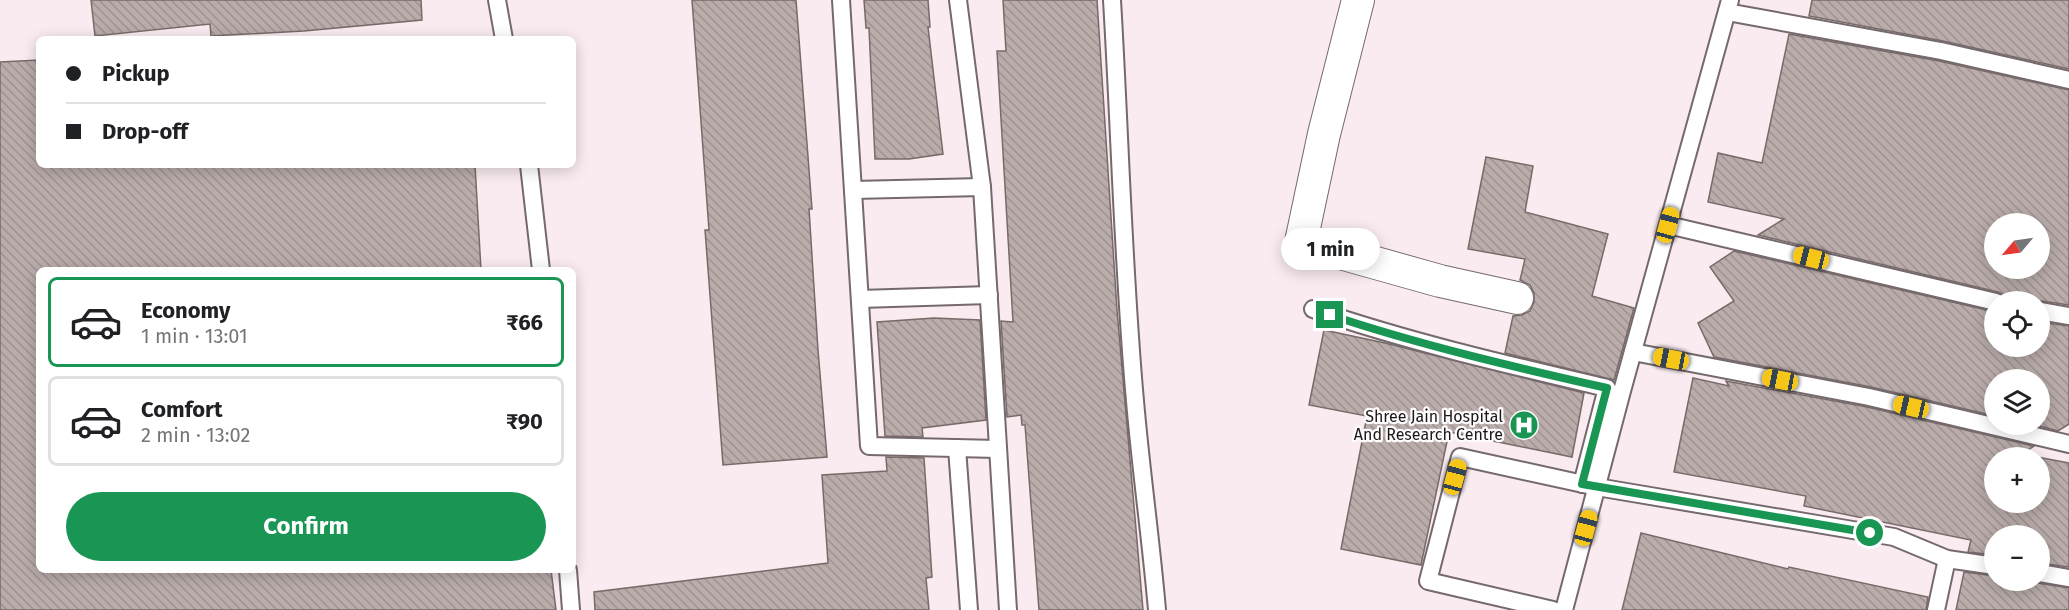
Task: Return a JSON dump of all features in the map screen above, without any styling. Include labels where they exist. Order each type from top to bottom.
[{"type":"street","points":[[1358,0],[1324,134],[1301,242],[1440,281],[1517,298]]},
{"type":"lane","points":[[497,0],[503,36]]},
{"type":"lane","points":[[841,0],[869,446],[998,449]]},
{"type":"lane","points":[[958,0],[982,187],[1008,610]]},
{"type":"lane","points":[[1112,0],[1135,401],[1157,610]]},
{"type":"lane","points":[[1589,485],[1633,352],[1729,6],[2069,80]]},
{"type":"lane","points":[[529,168],[541,267]]},
{"type":"lane","points":[[853,190],[982,187]]},
{"type":"lane","points":[[1668,225],[1984,299]]},
{"type":"lane","points":[[860,299],[989,295]]},
{"type":"lane","points":[[1313,309],[1374,329],[1607,388],[1564,610]]},
{"type":"lane","points":[[2050,313],[2069,316]]},
{"type":"lane","points":[[1633,352],[1869,397],[2069,444]]},
{"type":"lane","points":[[957,448],[969,610]]},
{"type":"lane","points":[[1553,610],[1428,581],[1460,457],[1589,485],[1894,537],[1947,559],[1984,564]]},
{"type":"lane","points":[[1936,610],[1947,559]]},
{"type":"lane","points":[[568,573],[571,610]]},
{"type":"lane","points":[[2050,575],[2069,578]]},
{"type":"building","points":[[91,0],[421,0],[422,20],[304,31],[211,36],[210,24],[95,36]]},
{"type":"building","points":[[692,0],[796,0],[812,209],[809,209],[827,457],[723,465],[705,230],[709,230]]},
{"type":"building","points":[[864,0],[928,0],[930,27],[928,27],[943,154],[909,159],[875,159],[869,28],[866,28]]},
{"type":"building","points":[[1003,0],[1097,0],[1117,310],[1143,610],[1039,610],[1025,425],[1022,425],[1021,415],[1007,417],[1001,321],[1013,322],[997,51],[1006,51]]},
{"type":"building","points":[[1812,0],[2069,0],[2069,69],[1943,41],[1809,16]]},
{"type":"building","points":[[1789,34],[1939,61],[2069,90],[2069,305],[2050,302],[2050,291],[1994,291],[1758,235],[1784,219],[1708,202],[1718,153],[1762,163]]},
{"type":"building","points":[[36,60],[36,168],[475,168],[481,267],[36,267],[36,573],[551,573],[556,610],[0,610],[0,62]]},
{"type":"building","points":[[1486,157],[1533,166],[1525,212],[1608,234],[1592,296],[1634,308],[1614,380],[1505,353],[1513,316],[1530,311],[1534,302],[1534,293],[1530,285],[1520,280],[1525,259],[1468,249]]},
{"type":"building","points":[[1734,251],[1984,309],[1984,357],[2050,357],[2050,323],[2069,326],[2069,424],[2058,431],[2050,429],[2050,369],[1984,369],[1984,413],[1871,387],[1714,357],[1698,323],[1734,301],[1710,267]]},
{"type":"building","points":[[934,318],[980,320],[986,420],[922,428],[923,437],[885,436],[877,322]]},
{"type":"building","points":[[1324,330],[1584,393],[1572,457],[1449,432],[1421,565],[1341,549],[1367,416],[1309,405]]},
{"type":"building","points":[[1693,378],[1729,386],[1726,381],[1867,407],[2034,446],[1984,447],[1984,513],[2050,513],[2050,459],[2069,463],[2069,567],[2050,564],[2050,525],[1984,525],[1984,554],[1968,552],[1971,540],[1804,506],[1806,496],[1674,472]]},
{"type":"building","points":[[886,457],[924,458],[932,577],[926,578],[929,610],[595,610],[594,592],[828,563],[822,475],[887,471]]},
{"type":"building","points":[[1641,533],[1788,569],[1789,567],[1928,597],[1926,610],[1622,610]]},
{"type":"building","points":[[1964,572],[1984,575],[1984,591],[2050,591],[2050,585],[2069,588],[2069,610],[1956,610]]},
{"type":"place","name":"Shree Jain Hospital And Research Centre","points":[[1524,425]]},
{"type":"route","points":[[1330,315],[1362,326],[1607,388],[1582,484],[1870,533]]}]
